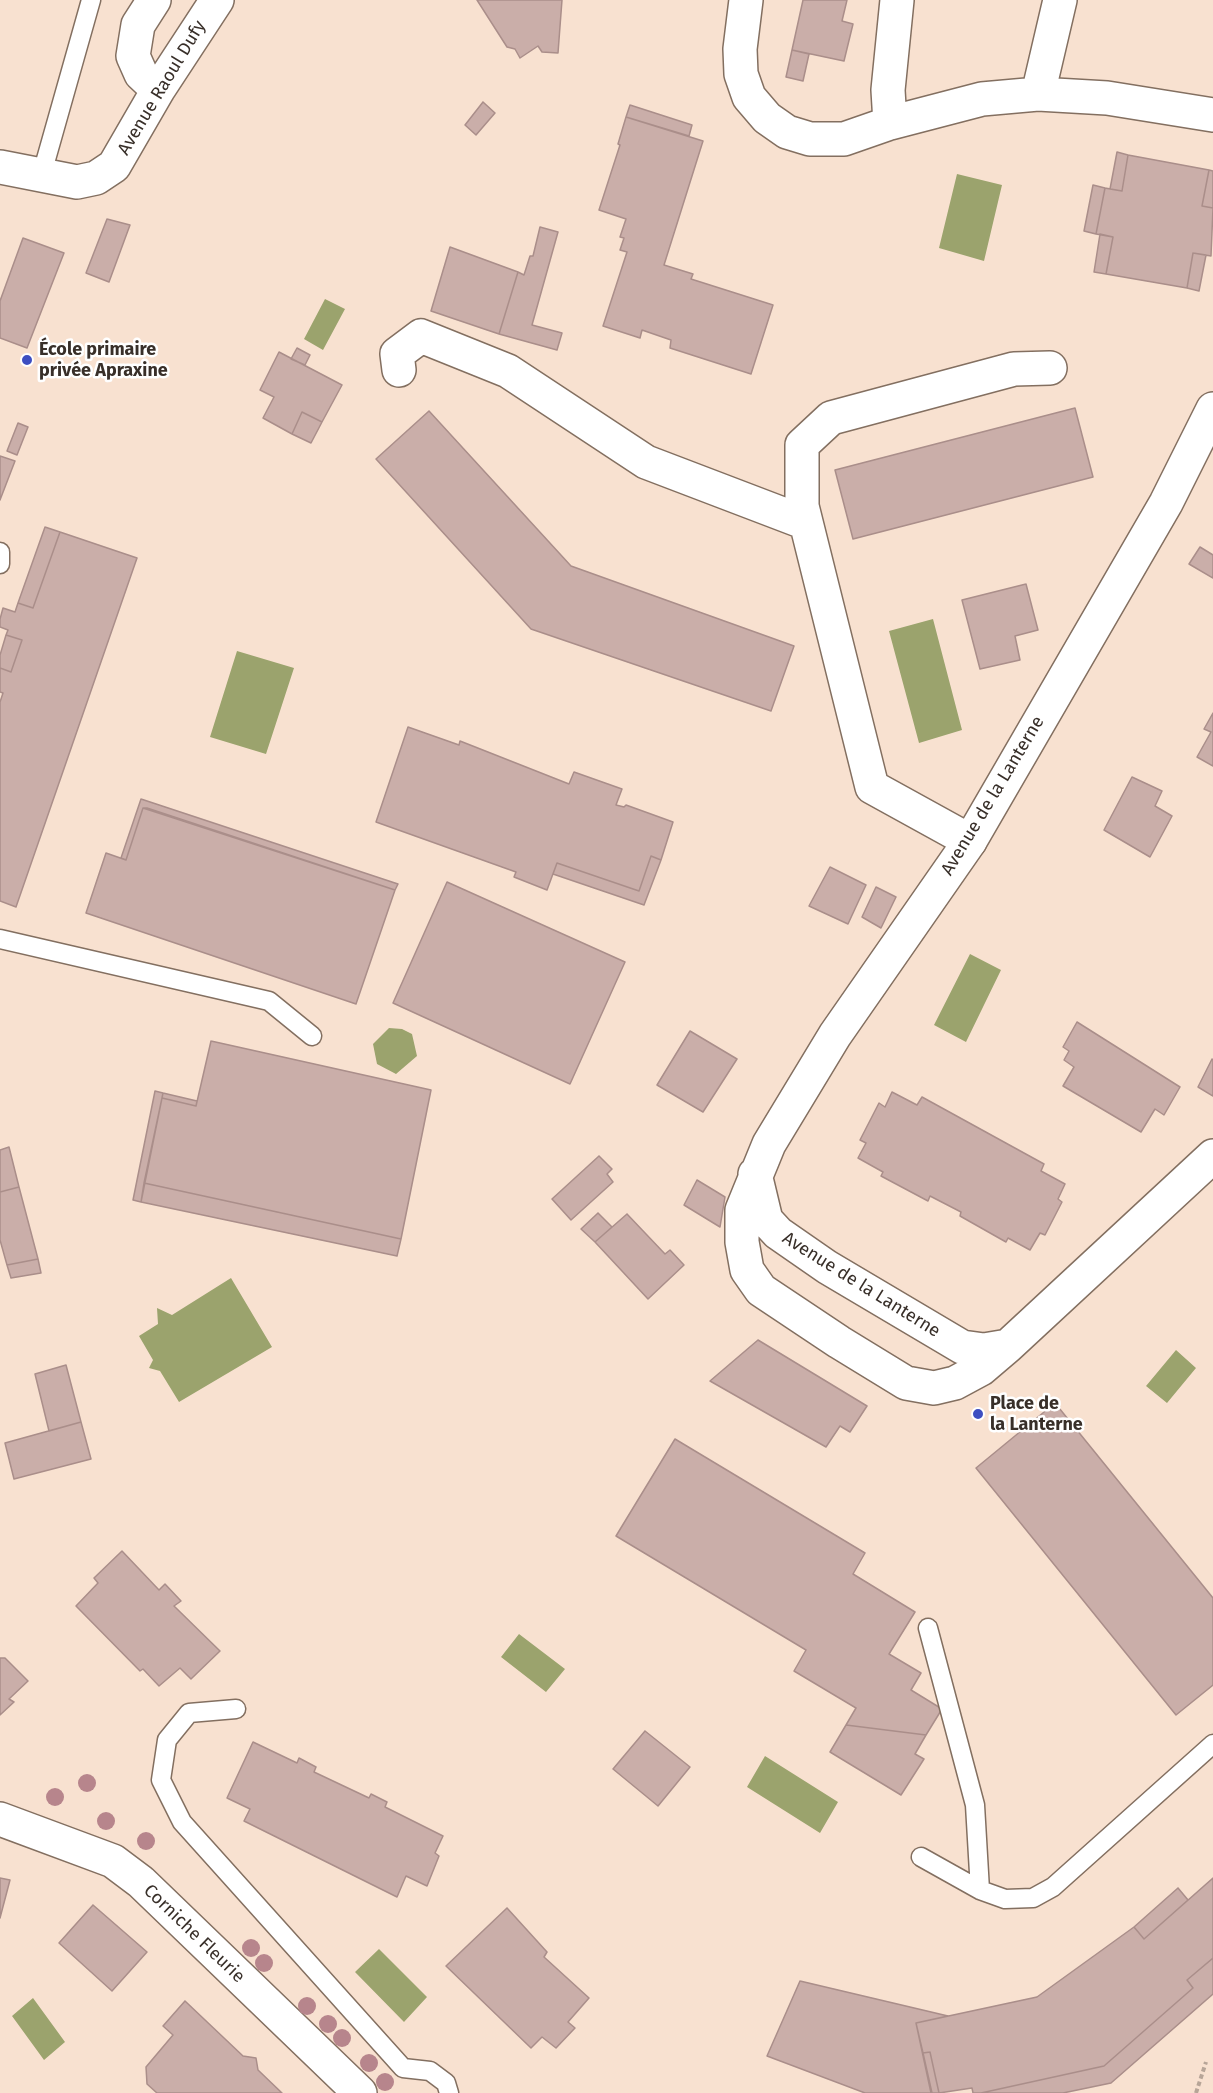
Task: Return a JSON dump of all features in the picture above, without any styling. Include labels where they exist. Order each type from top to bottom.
[{"type":"street","points":[[154,0],[138,25],[133,57],[141,74],[158,90]]},
{"type":"street","name":"Avenue Raoul Dufy","points":[[0,167],[77,182],[96,178],[114,166],[158,90],[217,0]]},
{"type":"street","points":[[746,0],[740,49],[741,74],[749,97],[767,118],[787,132],[810,139],[844,139],[890,123],[982,99],[1038,94],[1107,98],[1213,115]]},
{"type":"street","points":[[890,123],[888,90],[897,0]]},
{"type":"street","points":[[1038,94],[1060,0]]},
{"type":"street","points":[[399,369],[397,354],[421,336],[508,371],[646,462],[806,523]]},
{"type":"street","points":[[970,841],[872,787],[802,507],[802,445],[831,417],[1014,369],[1050,368]]},
{"type":"street","name":"Avenue de la Lanterne","points":[[1213,409],[1166,503],[970,841],[835,1035],[769,1144],[755,1172],[742,1210],[742,1242],[747,1270],[761,1290],[897,1377],[918,1386],[934,1388],[955,1383],[981,1368],[1008,1346],[1213,1156]]},
{"type":"street","name":"Avenue de la Lanterne","points":[[755,1172],[766,1220],[778,1233],[817,1260],[962,1347],[984,1350],[1008,1346]]},
{"type":"street","name":"Corniche Fleurie","points":[[0,1819],[113,1861],[141,1882],[360,2093]]},
{"type":"lane","points":[[42,177],[90,0]]},
{"type":"lane","points":[[0,552],[0,564]]},
{"type":"lane","points":[[0,939],[269,1001],[312,1036]]},
{"type":"lane","points":[[928,1628],[975,1805],[980,1890]]},
{"type":"lane","points":[[236,1709],[189,1713],[167,1740],[161,1780],[182,1822],[403,2068],[430,2071],[446,2083],[450,2093]]},
{"type":"lane","points":[[921,1857],[980,1890],[1005,1899],[1033,1898],[1053,1887],[1213,1744]]},
{"type":"path","points":[[1196,2093],[1206,2062]]},
{"type":"shaded area","points":[[957,174],[1002,185],[984,261],[939,248]]},
{"type":"shaded area","points":[[325,299],[345,309],[323,350],[304,339]]},
{"type":"shaded area","points":[[933,619],[962,730],[919,743],[889,631]]},
{"type":"shaded area","points":[[237,651],[294,668],[266,754],[210,737]]},
{"type":"shaded area","points":[[970,954],[1001,970],[966,1042],[934,1025]]},
{"type":"shaded area","points":[[389,1028],[402,1029],[412,1034],[417,1056],[396,1074],[377,1064],[373,1044]]},
{"type":"shaded area","points":[[231,1278],[272,1347],[179,1402],[160,1371],[149,1368],[153,1360],[139,1336],[158,1324],[157,1308],[172,1315]]},
{"type":"shaded area","points":[[1176,1350],[1196,1368],[1167,1403],[1146,1386]]},
{"type":"shaded area","points":[[519,1634],[565,1669],[546,1692],[501,1657]]},
{"type":"shaded area","points":[[765,1756],[838,1802],[820,1833],[747,1787]]},
{"type":"shaded area","points":[[379,1949],[427,1997],[404,2022],[355,1972]]},
{"type":"shaded area","points":[[33,1998],[65,2042],[44,2060],[12,2016]]},
{"type":"building","points":[[477,0],[562,0],[558,53],[542,52],[538,46],[520,58],[515,49],[507,47]]},
{"type":"building","points":[[803,0],[847,0],[842,21],[853,24],[844,61],[792,50]]},
{"type":"building","points":[[792,50],[809,54],[803,81],[786,77]]},
{"type":"building","points":[[483,102],[495,113],[476,135],[465,125]]},
{"type":"building","points":[[630,105],[692,125],[689,136],[626,117]]},
{"type":"building","points":[[626,117],[703,141],[664,265],[693,274],[691,279],[773,305],[751,374],[670,348],[671,340],[642,330],[640,338],[603,326],[627,252],[620,250],[624,238],[620,237],[626,219],[599,210],[620,145],[618,144]]},
{"type":"building","points":[[1117,152],[1128,155],[1122,191],[1110,189]]},
{"type":"building","points":[[1128,155],[1209,170],[1202,206],[1213,208],[1211,256],[1193,253],[1187,288],[1106,274],[1113,237],[1096,234],[1105,188],[1122,191]]},
{"type":"building","points":[[1209,170],[1213,171],[1213,208],[1202,206]]},
{"type":"building","points":[[1093,185],[1105,188],[1096,234],[1084,231]]},
{"type":"building","points":[[107,219],[130,225],[109,282],[86,273]]},
{"type":"building","points":[[540,227],[558,232],[532,325],[562,333],[557,350],[499,334],[518,272],[524,275],[530,256],[533,256]]},
{"type":"building","points":[[1100,234],[1113,237],[1106,274],[1094,272]]},
{"type":"building","points":[[23,238],[64,253],[27,348],[0,338],[0,301]]},
{"type":"building","points":[[450,247],[518,272],[499,334],[431,311]]},
{"type":"building","points":[[1193,253],[1206,255],[1199,291],[1187,288]]},
{"type":"building","points":[[297,348],[310,355],[305,365],[291,359]]},
{"type":"building","points":[[279,352],[342,385],[322,422],[302,412],[292,434],[263,418],[274,397],[260,390]]},
{"type":"building","points":[[1075,408],[1093,477],[853,539],[835,470]]},
{"type":"building","points":[[429,411],[571,566],[794,646],[771,711],[531,629],[376,459]]},
{"type":"building","points":[[302,412],[322,422],[311,443],[292,434]]},
{"type":"building","points":[[18,423],[28,427],[17,455],[7,451]]},
{"type":"building","points":[[0,456],[15,461],[0,500]]},
{"type":"building","points":[[45,527],[60,532],[33,608],[18,603]]},
{"type":"building","points":[[60,532],[137,558],[16,907],[0,901],[0,702],[3,693],[0,692],[0,668],[11,672],[22,640],[6,635],[8,630],[0,627],[0,619],[3,608],[15,612],[18,603],[33,608]]},
{"type":"building","points":[[1200,547],[1213,555],[1213,578],[1189,564]]},
{"type":"building","points":[[1026,584],[1038,630],[1015,636],[1020,660],[980,669],[962,600]]},
{"type":"building","points":[[6,635],[22,640],[11,672],[0,668],[0,655]]},
{"type":"building","points":[[1213,713],[1213,766],[1197,757],[1211,732],[1204,729]]},
{"type":"building","points":[[408,727],[459,745],[460,741],[569,784],[574,772],[622,789],[616,805],[624,807],[626,805],[673,822],[661,860],[651,856],[639,891],[557,863],[547,890],[514,877],[516,872],[376,822]]},
{"type":"building","points":[[1132,777],[1162,791],[1155,806],[1172,816],[1150,857],[1104,830]]},
{"type":"building","points":[[141,799],[398,884],[395,890],[147,808],[143,808],[126,860],[121,858]]},
{"type":"building","points":[[143,808],[395,890],[356,1004],[86,913],[106,853],[126,860]]},
{"type":"building","points":[[651,856],[661,860],[644,905],[553,874],[557,863],[639,891]]},
{"type":"building","points":[[830,867],[866,885],[848,924],[809,906]]},
{"type":"building","points":[[447,882],[625,962],[570,1084],[393,1003]]},
{"type":"building","points":[[876,887],[896,897],[881,928],[862,917]]},
{"type":"building","points":[[1077,1022],[1180,1087],[1164,1115],[1155,1109],[1141,1132],[1063,1086],[1074,1067],[1064,1060],[1069,1051],[1063,1047]]},
{"type":"building","points":[[690,1031],[737,1059],[703,1112],[657,1085]]},
{"type":"building","points":[[211,1041],[431,1090],[401,1239],[144,1183],[162,1098],[196,1106]]},
{"type":"building","points":[[1213,1060],[1213,1096],[1198,1087]]},
{"type":"building","points":[[155,1091],[163,1093],[141,1202],[133,1200]]},
{"type":"building","points":[[892,1092],[917,1105],[922,1097],[1044,1164],[1041,1171],[1065,1184],[1058,1199],[1062,1202],[1045,1235],[1040,1233],[1030,1250],[1008,1238],[1006,1242],[960,1216],[961,1212],[930,1196],[928,1201],[881,1176],[883,1172],[858,1158],[866,1143],[860,1140],[879,1103],[885,1107]]},
{"type":"building","points":[[163,1093],[197,1101],[196,1106],[162,1098]]},
{"type":"building","points":[[9,1147],[19,1187],[0,1192],[0,1150]]},
{"type":"building","points":[[599,1156],[612,1169],[607,1174],[613,1182],[571,1220],[552,1199]]},
{"type":"building","points":[[697,1180],[725,1197],[720,1227],[684,1205]]},
{"type":"building","points":[[144,1183],[401,1239],[397,1256],[141,1202]]},
{"type":"building","points":[[19,1187],[38,1259],[7,1265],[0,1240],[0,1192]]},
{"type":"building","points":[[598,1213],[612,1227],[595,1242],[581,1229]]},
{"type":"building","points":[[627,1214],[665,1254],[670,1250],[684,1265],[648,1299],[595,1242]]},
{"type":"building","points":[[38,1259],[41,1273],[11,1278],[7,1265]]},
{"type":"building","points":[[758,1340],[867,1406],[850,1432],[840,1426],[826,1447],[710,1381]]},
{"type":"building","points":[[66,1365],[81,1422],[49,1431],[35,1374]]},
{"type":"building","points":[[1055,1403],[1213,1598],[1213,1685],[1176,1715],[976,1468]]},
{"type":"building","points":[[81,1422],[91,1459],[14,1479],[5,1443]]},
{"type":"building","points":[[675,1439],[865,1553],[853,1574],[915,1612],[889,1654],[921,1673],[911,1690],[942,1709],[926,1735],[846,1725],[856,1708],[794,1671],[806,1650],[616,1536]]},
{"type":"building","points":[[122,1551],[159,1590],[165,1584],[181,1601],[174,1606],[220,1651],[191,1679],[180,1668],[159,1686],[143,1669],[140,1671],[76,1606],[98,1583],[94,1578]]},
{"type":"building","points":[[0,1658],[5,1658],[28,1681],[9,1699],[14,1702],[0,1715]]},
{"type":"building","points":[[846,1725],[926,1735],[915,1754],[924,1759],[901,1795],[830,1752]]},
{"type":"building","points":[[645,1731],[690,1767],[658,1806],[613,1769]]},
{"type":"building","points":[[253,1742],[297,1763],[299,1758],[316,1767],[314,1772],[369,1798],[371,1794],[387,1802],[385,1807],[443,1836],[435,1853],[439,1856],[427,1886],[406,1876],[397,1897],[244,1821],[250,1809],[227,1798]]},
{"type":"building","points":[[0,1878],[10,1880],[0,1918]]},
{"type":"building","points":[[1213,1878],[1213,1958],[1187,1980],[1193,1988],[1104,2066],[981,2093],[973,2093],[972,2088],[939,2093],[930,2052],[923,2053],[916,2023],[1037,1997],[1134,1927],[1144,1939]]},
{"type":"building","points":[[1178,1888],[1188,1900],[1144,1939],[1134,1927]]},
{"type":"building","points":[[93,1905],[147,1952],[112,1991],[59,1943]]},
{"type":"building","points":[[507,1908],[547,1952],[544,1957],[589,1998],[568,2022],[575,2028],[556,2048],[542,2037],[531,2048],[446,1966]]},
{"type":"building","points":[[1213,1958],[1213,1994],[1111,2083],[1063,2093],[981,2093],[1104,2066],[1193,1988],[1187,1980]]},
{"type":"building","points":[[800,1981],[948,2016],[916,2023],[931,2093],[865,2093],[767,2056]]},
{"type":"building","points":[[185,2001],[243,2056],[256,2058],[258,2070],[282,2093],[157,2093],[147,2084],[146,2067],[173,2035],[163,2026]]},
{"type":"building","points":[[930,2052],[939,2093],[932,2093],[923,2053]]},
{"type":"place","name":"École primaire privée Apraxine","points":[[27,360]]},
{"type":"place","name":"Place de la Lanterne","points":[[978,1414]]}]
